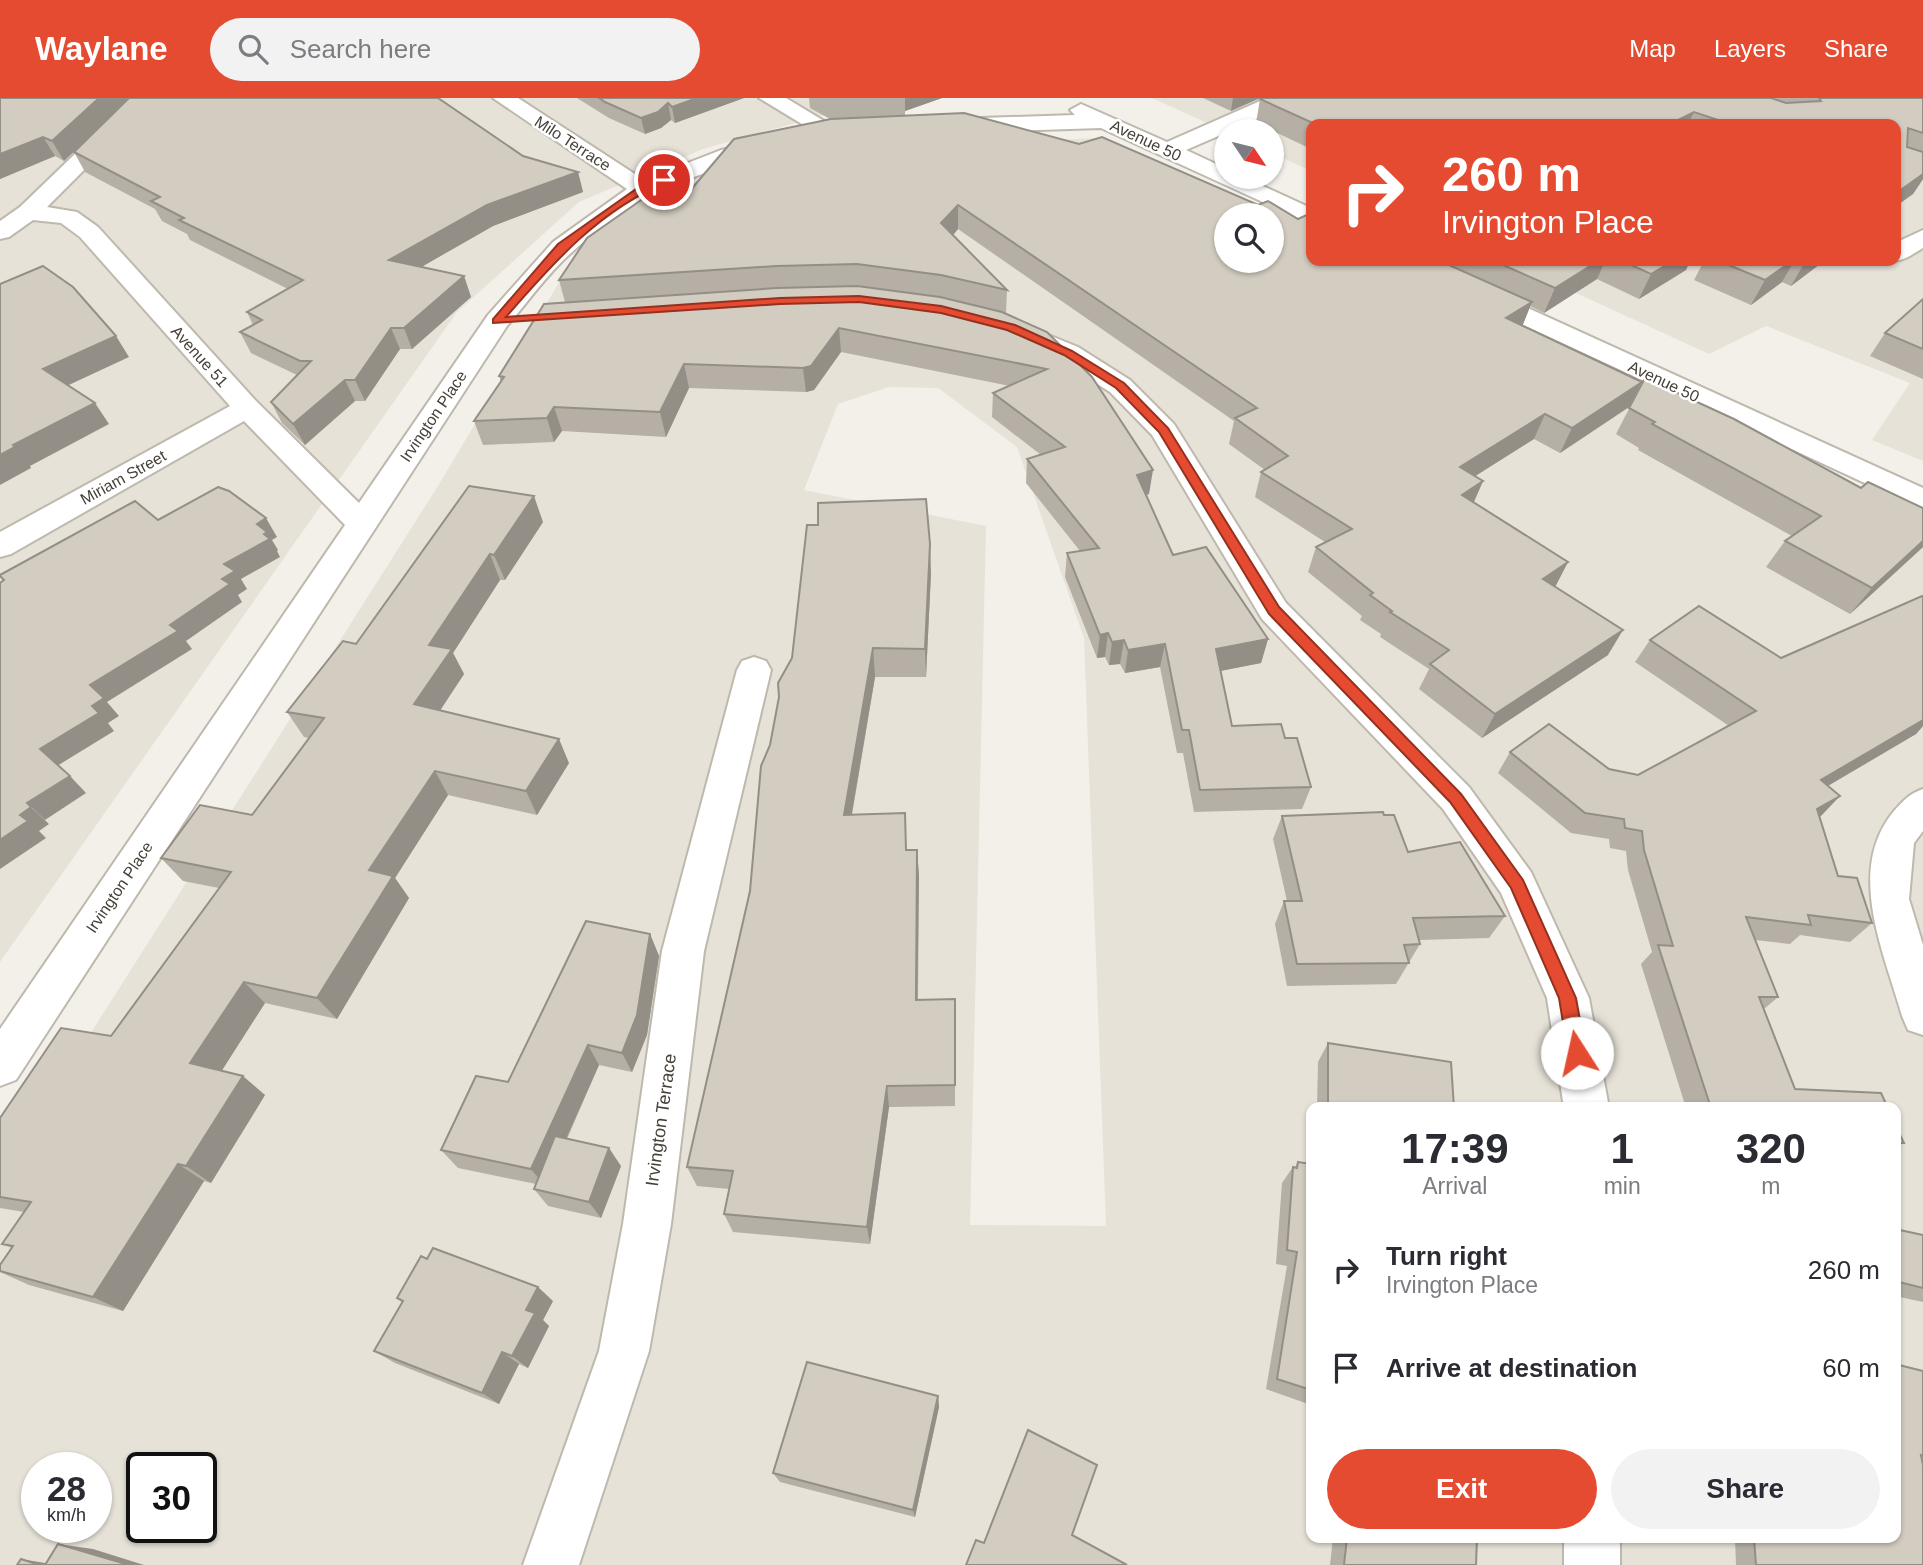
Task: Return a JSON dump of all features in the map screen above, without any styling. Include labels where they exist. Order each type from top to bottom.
[{"type":"street","points":[[0,232],[28,212],[145,98]]},
{"type":"street","name":"Milo Terrace","points":[[504,98],[642,189]]},
{"type":"street","name":"Irvington Place","points":[[0,1066],[496,321],[562,247],[642,189],[729,155],[846,132],[770,98]]},
{"type":"street","name":"Avenue 50","points":[[1057,98],[1306,215]]},
{"type":"street","points":[[1167,150],[1275,103]]},
{"type":"street","points":[[920,128],[1103,121]]},
{"type":"street","name":"Avenue 51","points":[[28,212],[68,217],[89,232],[247,408],[361,523]]},
{"type":"street","points":[[1901,250],[1923,237]]},
{"type":"street","name":"Avenue 50","points":[[1416,266],[1923,500]]},
{"type":"street","points":[[496,321],[536,318]]},
{"type":"street","points":[[988,321],[1011,327],[1068,353],[1120,386],[1164,430],[1274,611],[1456,798],[1517,884],[1567,998],[1586,1102]]},
{"type":"street","name":"Miriam Street","points":[[0,546],[247,408]]},
{"type":"street","name":"Irvington Terrace","points":[[551,1565],[624,1351],[647,1224],[684,951],[754,670]]},
{"type":"street","points":[[1923,804],[1895,838],[1889,900],[1923,1016]]},
{"type":"street","points":[[1592,1543],[1592,1565]]},
{"type":"shaded area","points":[[0,98],[870,98],[849,108],[703,149],[579,202],[457,312],[0,962]]},
{"type":"shaded area","points":[[1152,98],[1923,98],[1923,461],[1872,440],[1910,383],[1766,326],[1709,354],[1517,266],[1901,266],[1901,119],[1306,119],[1306,169],[1284,159],[1284,119],[1214,119],[1214,126]]},
{"type":"shaded area","points":[[1096,138],[1235,203],[1214,203],[1214,273],[1284,273],[1284,261],[1306,261],[1306,266],[1369,266],[1923,526],[1923,1565],[0,1565],[0,1176],[438,486],[560,281],[600,236],[693,191],[843,150]],"holes":[[[889,387],[938,388],[1017,447],[1084,638],[1106,1226],[970,1225],[986,526],[804,490],[838,404]]]},
{"type":"building","points":[[0,98],[99,98],[52,141],[43,137],[0,154]]},
{"type":"building","points":[[129,98],[438,98],[523,156],[578,172],[487,205],[389,260],[464,276],[404,328],[391,328],[355,380],[345,380],[293,424],[271,402],[311,361],[300,361],[240,332],[262,320],[247,312],[303,280],[179,220],[184,218],[151,201],[160,197],[74,152]]},
{"type":"building","points":[[599,98],[697,98],[672,107],[668,103],[658,112],[641,118]]},
{"type":"building","points":[[1771,98],[1786,103],[1821,101],[1819,98],[1923,98],[1923,133],[1908,128],[1907,147],[1923,152],[1923,174],[1901,190],[1901,119],[1715,119],[1694,112],[1680,119],[1306,120],[1260,99]]},
{"type":"building","points":[[964,113],[1079,144],[1102,137],[1214,186],[1214,189],[1221,189],[1253,203],[1214,203],[1214,273],[1284,273],[1284,211],[1298,219],[1306,215],[1306,266],[1451,266],[1532,302],[1506,318],[1642,382],[1572,428],[1545,414],[1460,467],[1483,481],[1462,495],[1568,562],[1543,579],[1623,630],[1495,714],[1430,664],[1449,650],[1390,612],[1392,611],[1370,595],[1373,593],[1316,547],[1352,529],[1261,472],[1288,456],[1235,418],[1257,408],[958,205],[941,223],[1007,290],[941,275],[857,264],[777,266],[559,280],[587,238],[654,191],[682,200],[734,139],[831,119]]},
{"type":"building","points":[[43,266],[73,287],[116,336],[43,369],[95,403],[13,445],[15,447],[0,455],[0,284]]},
{"type":"building","points":[[1505,266],[1590,266],[1555,288]]},
{"type":"building","points":[[1633,266],[1665,266],[1651,274]]},
{"type":"building","points":[[1731,266],[1785,266],[1765,280]]},
{"type":"building","points":[[857,286],[940,297],[1002,312],[1047,332],[1092,377],[1153,470],[1137,475],[1173,555],[1206,547],[1268,639],[1216,649],[1232,726],[1281,724],[1285,738],[1297,738],[1311,787],[1200,790],[1189,730],[1182,730],[1165,644],[1128,650],[1124,640],[1112,642],[1108,633],[1100,635],[1067,553],[1099,548],[1027,459],[1065,447],[993,393],[1047,369],[839,328],[811,366],[803,368],[684,364],[660,412],[554,407],[547,418],[474,421],[504,377],[499,376],[544,304],[777,288]]},
{"type":"building","points":[[1923,299],[1923,349],[1885,333]]},
{"type":"building","points":[[1645,378],[1734,419],[1861,488],[1868,482],[1923,508],[1923,541],[1872,588],[1785,541],[1821,516],[1652,424],[1655,422],[1629,408]]},
{"type":"building","points":[[469,486],[534,496],[494,555],[490,554],[429,645],[452,649],[414,704],[559,739],[526,791],[435,771],[369,870],[393,876],[317,998],[244,982],[190,1063],[243,1076],[186,1166],[178,1164],[93,1297],[0,1271],[0,1265],[13,1246],[2,1244],[31,1202],[0,1197],[0,1118],[61,1028],[111,1036],[231,872],[161,858],[200,805],[252,815],[324,718],[287,712],[343,641],[356,644]]},
{"type":"building","points":[[218,487],[229,491],[266,518],[257,524],[267,532],[264,534],[270,539],[224,564],[235,571],[222,579],[230,584],[170,625],[178,631],[90,685],[104,698],[92,706],[99,713],[40,749],[70,776],[27,803],[31,807],[20,815],[28,821],[0,840],[0,583],[4,580],[0,575],[135,501],[158,520]]},
{"type":"building","points":[[926,499],[930,544],[925,649],[873,648],[844,815],[905,813],[906,850],[917,850],[916,1000],[955,999],[955,1085],[887,1086],[867,1227],[724,1214],[733,1171],[687,1167],[750,891],[761,766],[770,745],[779,697],[778,683],[792,658],[807,525],[818,525],[818,503]]},
{"type":"building","points":[[1923,596],[1923,720],[1821,780],[1840,796],[1817,809],[1838,876],[1857,878],[1872,923],[1808,915],[1811,925],[1746,917],[1778,997],[1759,997],[1795,1089],[1881,1093],[1885,1102],[1709,1102],[1658,945],[1673,946],[1644,850],[1642,831],[1625,828],[1624,819],[1585,813],[1510,752],[1549,724],[1609,769],[1638,775],[1756,711],[1650,640],[1699,606],[1781,658]]},
{"type":"building","points":[[1383,812],[1384,815],[1394,815],[1408,852],[1460,842],[1505,916],[1413,918],[1420,944],[1404,945],[1409,963],[1297,964],[1284,901],[1302,901],[1282,816]]},
{"type":"building","points":[[586,921],[650,934],[637,1015],[622,1053],[588,1045],[531,1169],[441,1150],[476,1076],[508,1082]]},
{"type":"building","points":[[1328,1043],[1451,1062],[1454,1102],[1328,1102]]},
{"type":"building","points":[[555,1136],[609,1148],[589,1202],[534,1189]]},
{"type":"building","points":[[1298,1162],[1306,1163],[1306,1388],[1277,1379],[1297,1252],[1287,1250],[1293,1167],[1297,1168]]},
{"type":"building","points":[[1901,1230],[1923,1235],[1923,1288],[1901,1282]]},
{"type":"building","points":[[433,1248],[538,1287],[526,1310],[535,1313],[512,1356],[502,1352],[482,1393],[374,1351],[403,1301],[397,1298],[421,1256],[427,1259]]},
{"type":"building","points":[[807,1362],[938,1396],[913,1510],[773,1473]]},
{"type":"building","points":[[1901,1366],[1923,1371],[1923,1565],[1756,1565],[1754,1543],[1901,1543]]},
{"type":"building","points":[[1028,1430],[1097,1465],[1072,1535],[1127,1565],[966,1565],[976,1540],[984,1543]]},
{"type":"building","points":[[1346,1543],[1477,1543],[1476,1565],[1344,1565]]},
{"type":"building","points":[[58,1544],[129,1565],[45,1565]]},
{"type":"building","points":[[21,1559],[39,1565],[17,1565]]},
{"type":"route","points":[[664,180],[642,189],[562,247],[496,321],[780,301],[859,299],[941,310],[1011,327],[1068,353],[1120,386],[1164,430],[1274,611],[1325,667],[1456,798],[1517,884],[1567,998],[1577,1053]]}]
